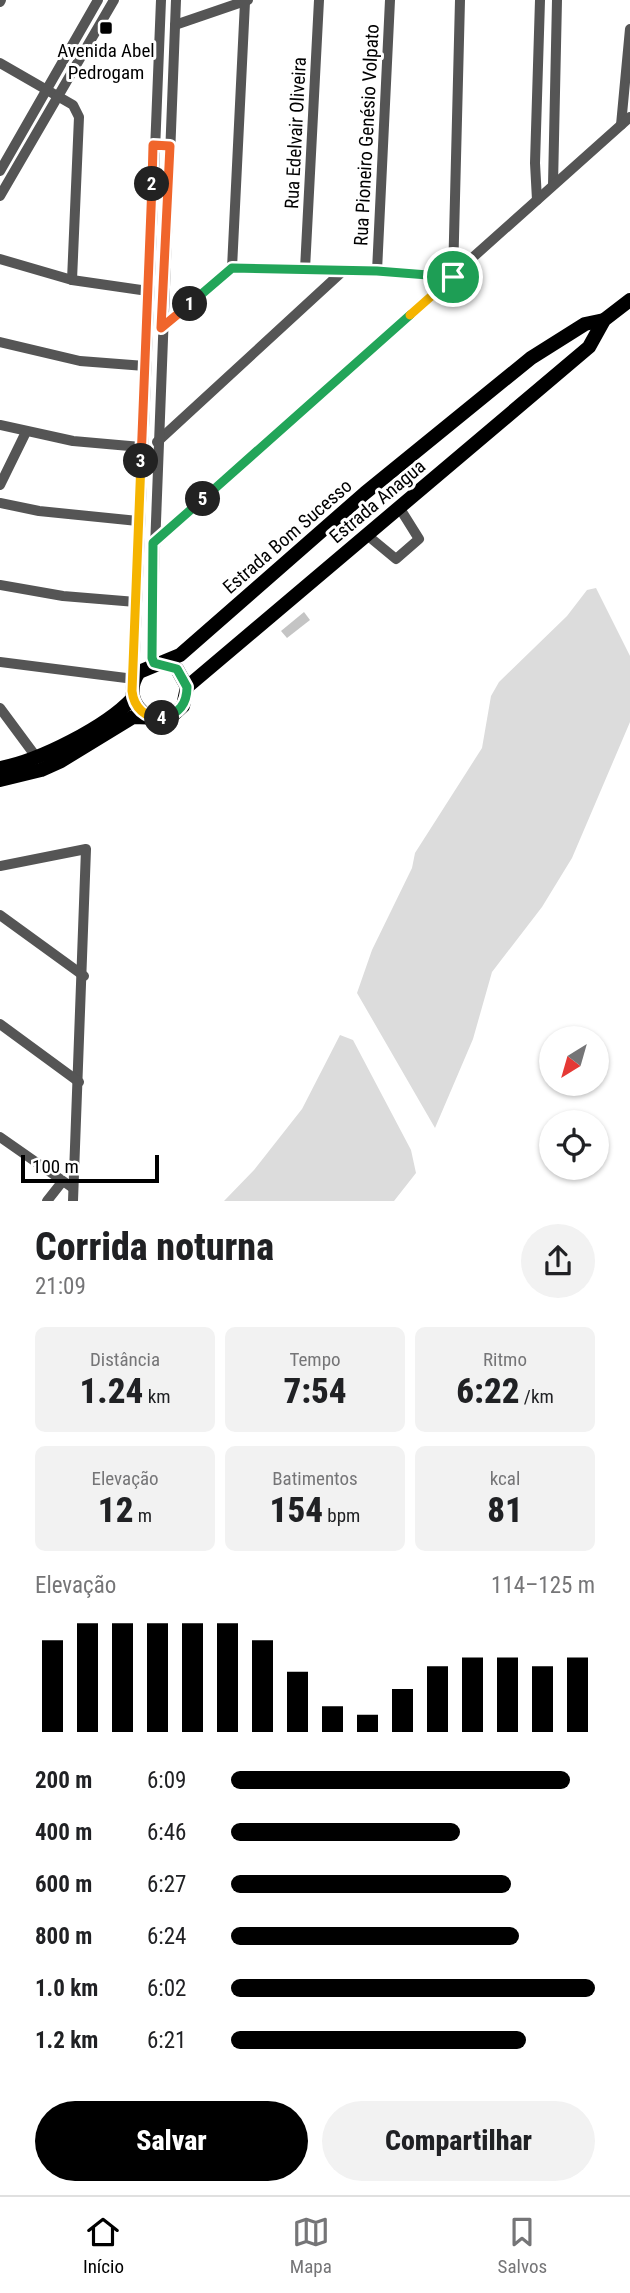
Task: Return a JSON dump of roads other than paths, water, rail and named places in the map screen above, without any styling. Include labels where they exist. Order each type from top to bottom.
[{"type":"main road","name":"Estrada Anagua","points":[[148,716],[161,718],[179,711],[186,700],[187,687],[589,347],[604,320],[630,300]]},
{"type":"main road","name":"Estrada Bom Sucesso","points":[[134,679],[139,672],[180,655],[365,493],[530,358],[585,324],[604,320]]},
{"type":"main road","points":[[159,663],[177,669],[187,687]]},
{"type":"main road","points":[[134,679],[133,698],[138,708],[148,716]]},
{"type":"main road","points":[[0,780],[40,770],[99,730],[133,698]]},
{"type":"main road","points":[[0,768],[37,758],[133,717],[148,716]]},
{"type":"street","points":[[15,172],[2,169],[44,91],[99,0]]},
{"type":"street","points":[[0,196],[114,0]]},
{"type":"street","points":[[0,662],[134,679],[138,521],[161,0]]},
{"type":"street","points":[[159,663],[151,652],[153,543],[176,0]]},
{"type":"street","name":"Rua Edelvair Oliveira","points":[[305,269],[319,0]]},
{"type":"street","name":"Rua Pioneiro Genésio Volpato","points":[[377,271],[390,0]]},
{"type":"street","points":[[453,277],[460,0]]},
{"type":"street","points":[[537,200],[535,163],[540,0]]},
{"type":"street","points":[[553,185],[556,0]]},
{"type":"street","points":[[175,26],[247,1],[232,268]]},
{"type":"street","points":[[621,125],[630,29]]},
{"type":"street","points":[[0,63],[44,91],[73,105],[79,117],[72,280]]},
{"type":"street","points":[[153,543],[630,117]]},
{"type":"street","points":[[153,145],[170,146]]},
{"type":"street","points":[[0,259],[72,280],[148,290]]},
{"type":"street","points":[[161,328],[232,268],[377,271],[453,277]]},
{"type":"street","points":[[157,442],[344,270]]},
{"type":"street","points":[[0,342],[80,361],[145,366]]},
{"type":"street","points":[[0,425],[73,441],[141,447]]},
{"type":"street","points":[[0,485],[26,432]]},
{"type":"street","points":[[0,503],[38,511],[138,521]]},
{"type":"street","points":[[367,535],[396,559],[408,551],[419,538],[399,507]]},
{"type":"street","points":[[0,585],[63,596],[136,602]]},
{"type":"street","points":[[0,708],[37,758]]},
{"type":"street","points":[[0,866],[86,849],[73,1201]]},
{"type":"street","points":[[0,915],[83,976]]},
{"type":"street","points":[[0,1024],[79,1082]]},
{"type":"street","points":[[0,1137],[73,1188]]},
{"type":"street","points":[[47,1201],[62,1182]]},
{"type":"place","name":"Avenida Abel Pedrogam","points":[[106,28]]}]
